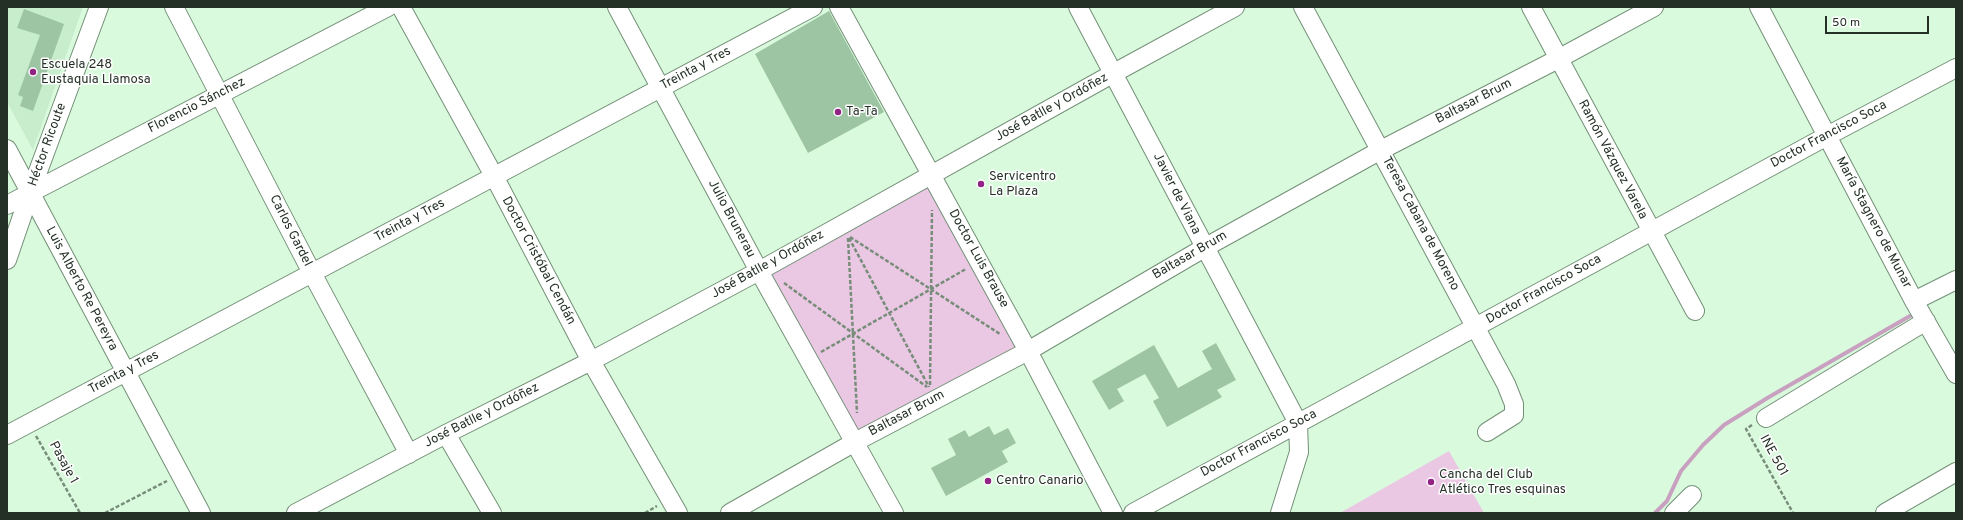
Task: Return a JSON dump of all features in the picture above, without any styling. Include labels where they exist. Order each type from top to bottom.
[{"type":"street","name":"Héctor Ricoute","points":[[7,260],[30,193],[99,7]]},
{"type":"street","name":"Carlos Gardel","points":[[174,7],[312,273],[409,454]]},
{"type":"street","name":"Florencio Sánchez","points":[[7,205],[388,7]]},
{"type":"street","name":"Doctor Cristóbal Cendán","points":[[401,7],[494,176],[591,361],[678,513]]},
{"type":"street","name":"Julio Brunerau","points":[[617,7],[759,271],[894,513]]},
{"type":"street","name":"Treinta y Tres","points":[[7,436],[813,7]]},
{"type":"street","name":"Doctor Luis Brause","points":[[839,7],[1028,350],[1113,513]]},
{"type":"street","name":"Javier de Viana","points":[[1078,7],[1114,73],[1204,248],[1298,423]]},
{"type":"street","name":"José Batlle y Ordóñez","points":[[296,513],[446,434],[591,361],[759,271],[1235,7]]},
{"type":"street","name":"Teresa Cabana de Moreno","points":[[1303,7],[1506,384],[1514,404],[1514,415],[1487,432]]},
{"type":"street","name":"Ramón Vázquez Varela","points":[[1530,7],[1695,311]]},
{"type":"street","name":"Baltasar Brum","points":[[730,513],[855,442],[1028,350],[1204,248],[1381,150],[1558,59],[1654,7]]},
{"type":"street","name":"María Stagnero de Munar","points":[[1759,7],[1914,301],[1956,374]]},
{"type":"street","name":"Doctor Francisco Soca","points":[[1133,513],[1476,328],[1651,231],[1956,68]]},
{"type":"street","name":"Luis Alberto Re Pereyra","points":[[7,149],[201,513]]},
{"type":"street","points":[[1914,301],[1956,280]]},
{"type":"street","points":[[1766,418],[1926,321]]},
{"type":"street","points":[[1280,513],[1299,452],[1298,423]]},
{"type":"street","points":[[446,434],[492,513]]},
{"type":"street","points":[[1893,511],[1956,472]]},
{"type":"street","points":[[1674,513],[1692,495]]},
{"type":"path","points":[[930,389],[932,206]]},
{"type":"path","points":[[841,240],[855,232]]},
{"type":"path","points":[[848,236],[1002,335]]},
{"type":"path","points":[[848,236],[930,389]]},
{"type":"path","points":[[848,236],[857,415]]},
{"type":"path","points":[[817,354],[972,265]]},
{"type":"path","points":[[781,280],[930,389]]},
{"type":"path","points":[[924,393],[930,389]]},
{"type":"path","name":"INE 501","points":[[1766,418],[1746,429],[1793,513]]},
{"type":"path","name":"Pasaje 1","points":[[29,424],[80,513]]},
{"type":"path","points":[[105,513],[180,474]]},
{"type":"shaded area","name":"Escuela 248 Eustaquia Llamosa","points":[[7,7],[83,7],[33,150],[7,102]]},
{"type":"shaded area","points":[[930,184],[1020,346],[856,437],[767,274]]},
{"type":"shaded area","name":"Cancha del Club Atlético Tres esquinas","points":[[1449,451],[1484,513],[1340,513]]},
{"type":"building","points":[[24,9],[64,24],[33,111],[20,106],[23,97],[18,95],[40,35],[17,28]]},
{"type":"building","points":[[829,11],[884,112],[808,153],[755,54]]},
{"type":"building","points":[[1216,343],[1236,380],[1217,390],[1222,397],[1167,427],[1153,401],[1159,398],[1145,374],[1117,389],[1124,401],[1109,410],[1092,381],[1154,345],[1178,388],[1212,369],[1202,351]]},
{"type":"building","points":[[989,426],[994,435],[1008,428],[1016,443],[1002,451],[1008,462],[946,496],[931,468],[956,455],[948,439],[965,430],[969,437]]},
{"type":"waterway","points":[[1655,513],[1667,501],[1681,471],[1703,445],[1724,425],[1769,397],[1910,316]]},
{"type":"place","name":"Escuela 248 Eustaquia Llamosa","points":[[33,72]]},
{"type":"place","name":"Ta-Ta","points":[[838,112]]},
{"type":"place","name":"Servicentro La Plaza","points":[[981,184]]},
{"type":"place","name":"Centro Canario","points":[[988,481]]},
{"type":"place","name":"Cancha del Club Atlético Tres esquinas","points":[[1431,482]]}]
